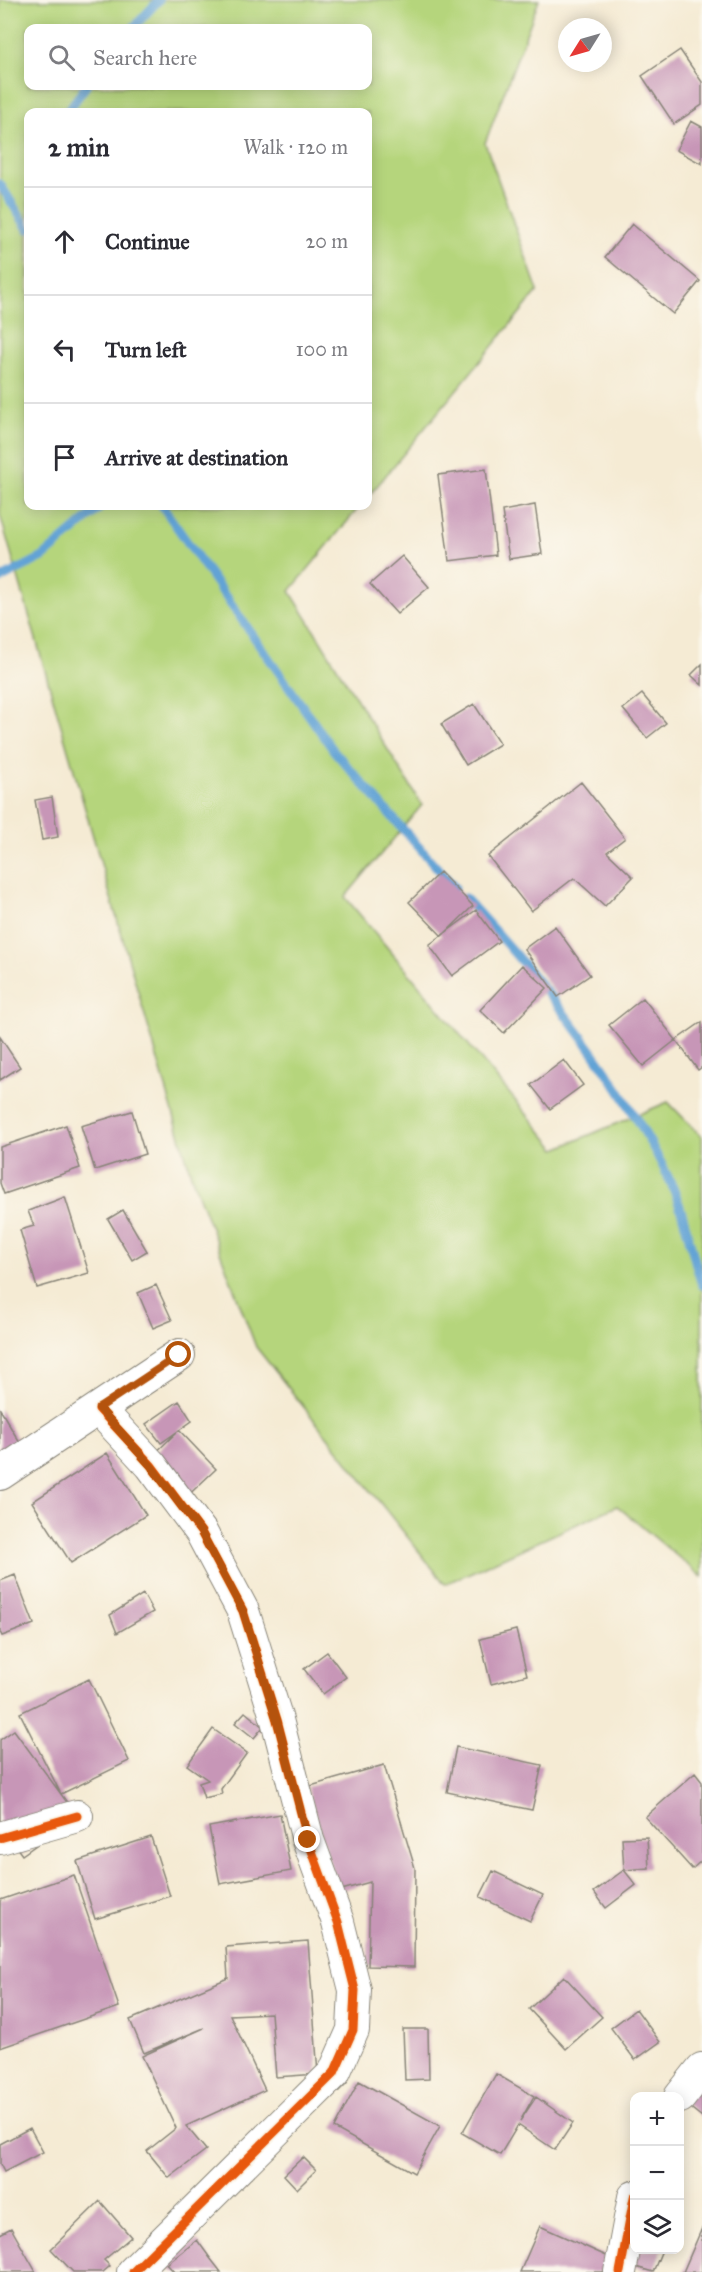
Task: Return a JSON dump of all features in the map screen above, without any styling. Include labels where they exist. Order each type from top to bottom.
[{"type":"street","points":[[0,1474],[179,1355]]},
{"type":"street","points":[[99,1408],[151,1466],[201,1532],[243,1611],[277,1720],[308,1840],[338,1922],[355,1990],[353,2030],[334,2073],[133,2272]]},
{"type":"street","points":[[0,1838],[77,1816]]},
{"type":"street","points":[[684,2092],[702,2069]]},
{"type":"street","points":[[620,2272],[633,2200]]},
{"type":"green space","points":[[0,0],[539,0],[485,143],[538,291],[372,492],[372,108],[24,108],[24,510],[357,510],[290,591],[422,805],[345,897],[556,1149],[668,1102],[702,1137],[702,1577],[617,1506],[445,1584],[256,1347],[192,1178],[0,515]]},
{"type":"building","points":[[680,50],[702,82],[702,105],[674,124],[642,76]]},
{"type":"building","points":[[691,121],[702,127],[702,164],[676,150]]},
{"type":"building","points":[[632,224],[700,281],[673,314],[605,257]]},
{"type":"building","points":[[486,469],[496,555],[449,561],[438,475]]},
{"type":"building","points":[[535,505],[542,554],[509,559],[502,511]]},
{"type":"building","points":[[402,556],[429,587],[397,614],[370,584]]},
{"type":"building","points":[[702,664],[702,685],[691,675]]},
{"type":"building","points":[[642,694],[666,723],[647,738],[623,709]]},
{"type":"building","points":[[474,704],[500,744],[466,765],[441,724]]},
{"type":"building","points":[[581,782],[625,838],[607,852],[633,877],[605,906],[574,878],[531,911],[488,856]]},
{"type":"building","points":[[52,797],[58,837],[42,840],[35,800]]},
{"type":"building","points":[[440,872],[473,906],[442,936],[409,902]]},
{"type":"building","points":[[476,910],[499,941],[452,976],[429,945]]},
{"type":"building","points":[[555,926],[590,975],[558,997],[524,949]]},
{"type":"building","points":[[522,965],[547,988],[504,1033],[480,1010]]},
{"type":"building","points":[[643,998],[676,1040],[643,1066],[609,1025]]},
{"type":"building","points":[[702,1022],[702,1067],[698,1070],[676,1040]]},
{"type":"building","points":[[0,1037],[20,1067],[0,1080]]},
{"type":"building","points":[[564,1060],[583,1085],[550,1109],[531,1085]]},
{"type":"building","points":[[132,1111],[145,1154],[95,1170],[81,1126]]},
{"type":"building","points":[[66,1125],[80,1168],[4,1194],[0,1183],[0,1147]]},
{"type":"building","points":[[65,1197],[89,1273],[37,1288],[20,1230],[34,1226],[28,1211]]},
{"type":"building","points":[[123,1210],[147,1251],[132,1260],[108,1219]]},
{"type":"building","points":[[156,1285],[172,1320],[153,1328],[138,1293]]},
{"type":"building","points":[[179,1401],[192,1421],[161,1443],[146,1424]]},
{"type":"building","points":[[0,1409],[28,1457],[0,1473]]},
{"type":"building","points":[[179,1430],[216,1469],[179,1504],[143,1465]]},
{"type":"building","points":[[107,1453],[146,1515],[71,1563],[32,1502]]},
{"type":"building","points":[[15,1575],[34,1624],[2,1636],[0,1632],[0,1581]]},
{"type":"building","points":[[143,1594],[153,1612],[117,1633],[110,1615]]},
{"type":"building","points":[[516,1630],[527,1675],[491,1684],[480,1639]]},
{"type":"building","points":[[327,1652],[346,1677],[323,1694],[304,1669]]},
{"type":"building","points":[[89,1679],[129,1761],[61,1794],[20,1713]]},
{"type":"building","points":[[245,1712],[263,1727],[254,1738],[235,1723]]},
{"type":"building","points":[[213,1729],[247,1753],[221,1789],[222,1794],[204,1798],[199,1783],[208,1780],[187,1765]]},
{"type":"building","points":[[14,1730],[77,1816],[22,1855],[0,1825],[0,1740]]},
{"type":"building","points":[[456,1747],[542,1765],[532,1810],[447,1792]]},
{"type":"building","points":[[384,1765],[415,1868],[414,1967],[368,1966],[370,1882],[338,1891],[307,1787]]},
{"type":"building","points":[[695,1773],[702,1782],[702,1860],[692,1869],[645,1817]]},
{"type":"building","points":[[280,1814],[291,1871],[220,1884],[209,1827]]},
{"type":"building","points":[[151,1837],[170,1896],[95,1919],[77,1861]]},
{"type":"building","points":[[647,1837],[649,1868],[624,1870],[622,1838]]},
{"type":"building","points":[[624,1870],[636,1885],[606,1908],[594,1892]]},
{"type":"building","points":[[493,1871],[543,1895],[530,1921],[480,1897]]},
{"type":"building","points":[[74,1875],[119,2007],[0,2048],[0,1900]]},
{"type":"building","points":[[308,1941],[318,2074],[276,2077],[271,2013],[230,2015],[265,2090],[186,2126],[206,2150],[169,2178],[147,2151],[176,2128],[142,2056],[204,2028],[144,2053],[130,2020],[228,1978],[226,1947]]},
{"type":"building","points":[[564,1976],[602,2017],[566,2049],[529,2009]]},
{"type":"building","points":[[636,2009],[660,2042],[635,2060],[611,2028]]},
{"type":"building","points":[[403,2029],[428,2029],[429,2079],[405,2080]]},
{"type":"building","points":[[702,2073],[702,2117],[684,2103],[684,2098]]},
{"type":"building","points":[[496,2074],[534,2096],[520,2121],[536,2097],[573,2123],[555,2150],[518,2125],[500,2155],[462,2133]]},
{"type":"building","points":[[359,2081],[440,2126],[414,2173],[334,2128]]},
{"type":"building","points":[[30,2128],[43,2152],[4,2172],[0,2164],[0,2144]]},
{"type":"building","points":[[303,2157],[316,2170],[297,2189],[284,2175]]},
{"type":"building","points":[[100,2201],[131,2237],[104,2260],[110,2266],[103,2272],[73,2272],[51,2249]]},
{"type":"building","points":[[540,2226],[622,2263],[618,2272],[520,2272]]},
{"type":"building","points":[[11,2228],[36,2272],[0,2272],[0,2234]]},
{"type":"building","points":[[702,2228],[702,2272],[683,2272]]},
{"type":"building","points":[[197,2240],[221,2272],[174,2272],[167,2264]]},
{"type":"building","points":[[636,2254],[660,2254],[653,2272],[632,2266]]},
{"type":"waterway","points":[[137,24],[159,0]]},
{"type":"waterway","points":[[70,108],[83,90]]},
{"type":"waterway","points":[[0,184],[24,223]]},
{"type":"waterway","points":[[0,579],[43,557],[97,510]]},
{"type":"waterway","points":[[165,510],[334,751],[455,888]]},
{"type":"waterway","points":[[465,898],[551,997],[604,1067],[628,1104],[675,1193],[702,1285]]},
{"type":"cycle path","points":[[99,1409],[151,1465],[201,1532],[243,1611],[277,1720],[308,1840],[338,1922],[355,1990],[353,2030],[334,2073],[133,2272]]},
{"type":"cycle path","points":[[0,1838],[77,1816]]},
{"type":"cycle path","points":[[620,2272],[633,2200]]},
{"type":"route","points":[[179,1355],[99,1408],[151,1466],[201,1532],[243,1611],[277,1720],[308,1840]]}]
